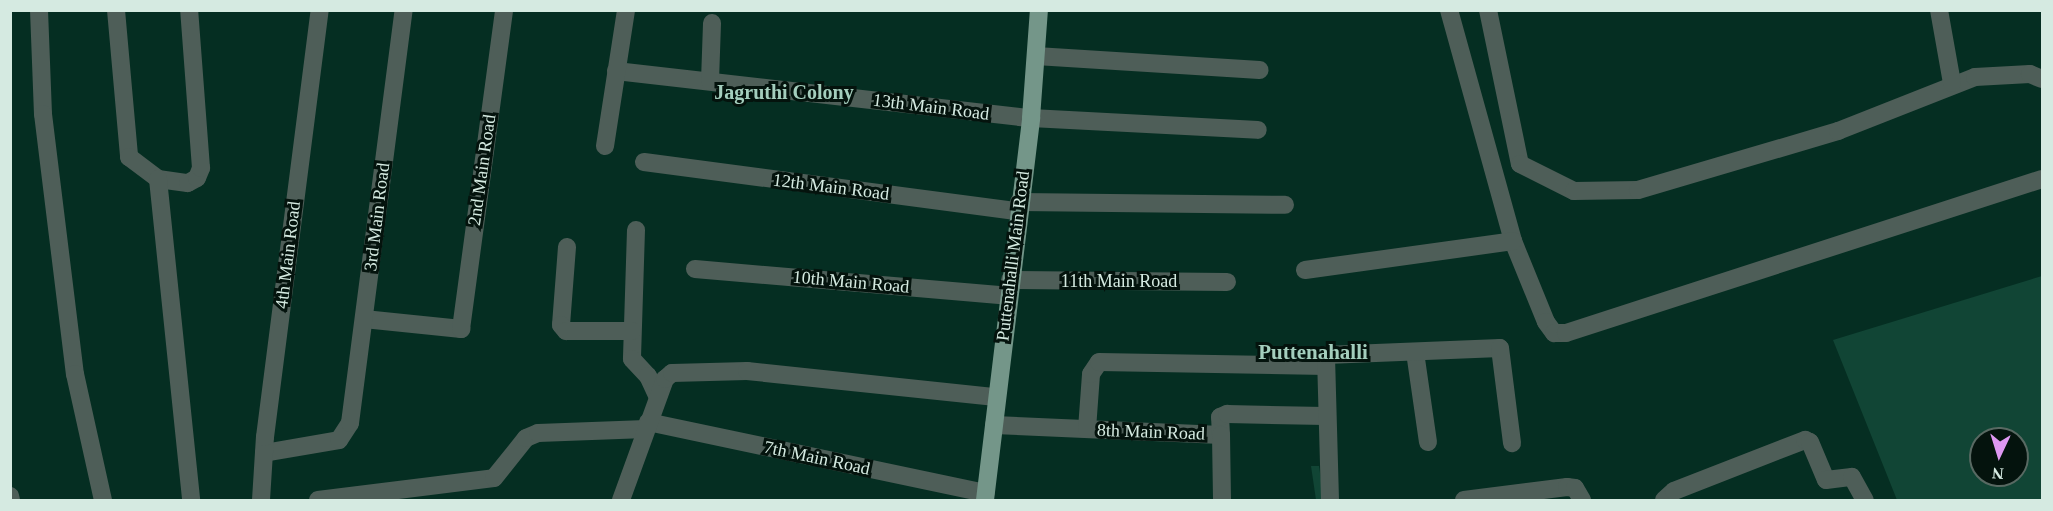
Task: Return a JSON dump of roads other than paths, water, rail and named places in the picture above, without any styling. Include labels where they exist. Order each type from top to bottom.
[{"type":"main road","name":"Puttenahalli Main Road","points":[[985,497],[1018,206],[1031,118],[1039,10]]},
{"type":"street","points":[[39,10],[44,114],[75,374],[103,501]]},
{"type":"street","points":[[116,10],[129,157],[158,179],[189,183],[197,178],[201,168],[189,10]]},
{"type":"street","name":"4th Main Road","points":[[261,501],[264,453],[320,10]]},
{"type":"street","name":"3rd Main Road","points":[[264,453],[339,440],[350,423],[404,10]]},
{"type":"street","name":"2nd Main Road","points":[[364,319],[460,329],[504,10]]},
{"type":"street","points":[[605,146],[626,10]]},
{"type":"street","points":[[1449,10],[1513,240],[1546,322],[1554,333],[1566,333],[2043,179]]},
{"type":"street","points":[[1488,10],[1520,164],[1574,191],[1649,187],[1838,131],[1952,83],[1999,73],[2030,74],[2043,79]]},
{"type":"street","points":[[1939,10],[1952,83]]},
{"type":"street","points":[[710,81],[712,23]]},
{"type":"street","points":[[1036,56],[1260,70]]},
{"type":"street","name":"13th Main Road","points":[[616,70],[1031,118],[1258,130]]},
{"type":"street","name":"12th Main Road","points":[[644,162],[1018,206],[1285,205]]},
{"type":"street","points":[[158,179],[191,501]]},
{"type":"street","points":[[636,230],[632,359],[648,376],[658,397]]},
{"type":"street","points":[[1305,270],[1513,240]]},
{"type":"street","points":[[567,247],[561,326],[566,331],[632,331]]},
{"type":"street","name":"10th Main Road","points":[[695,269],[1009,288]]},
{"type":"street","name":"11th Main Road","points":[[1009,288],[1227,282]]},
{"type":"street","points":[[1330,501],[1325,416],[1326,355],[1500,348],[1512,443]]},
{"type":"street","points":[[1415,351],[1428,442]]},
{"type":"street","points":[[1087,429],[1091,374],[1099,362],[1326,366]]},
{"type":"street","points":[[621,501],[665,379],[672,373],[747,371],[996,397]]},
{"type":"street","name":"8th Main Road","points":[[994,425],[1221,435],[1220,417],[1227,414],[1325,416]]},
{"type":"street","name":"7th Main Road","points":[[318,501],[436,492],[494,478],[526,438],[538,433],[647,426],[985,497]]},
{"type":"street","points":[[1221,435],[1222,501]]},
{"type":"street","points":[[1664,501],[1674,491],[1805,440],[1810,442],[1826,480],[1852,477],[1865,501]]},
{"type":"street","points":[[1464,501],[1568,487],[1575,488],[1582,501]]},
{"type":"street","points":[[10,496],[11,501]]},
{"type":"district","name":"Jagruthi Colony","points":[[784,92]]},
{"type":"district","name":"Puttenahalli","points":[[1313,352]]}]
